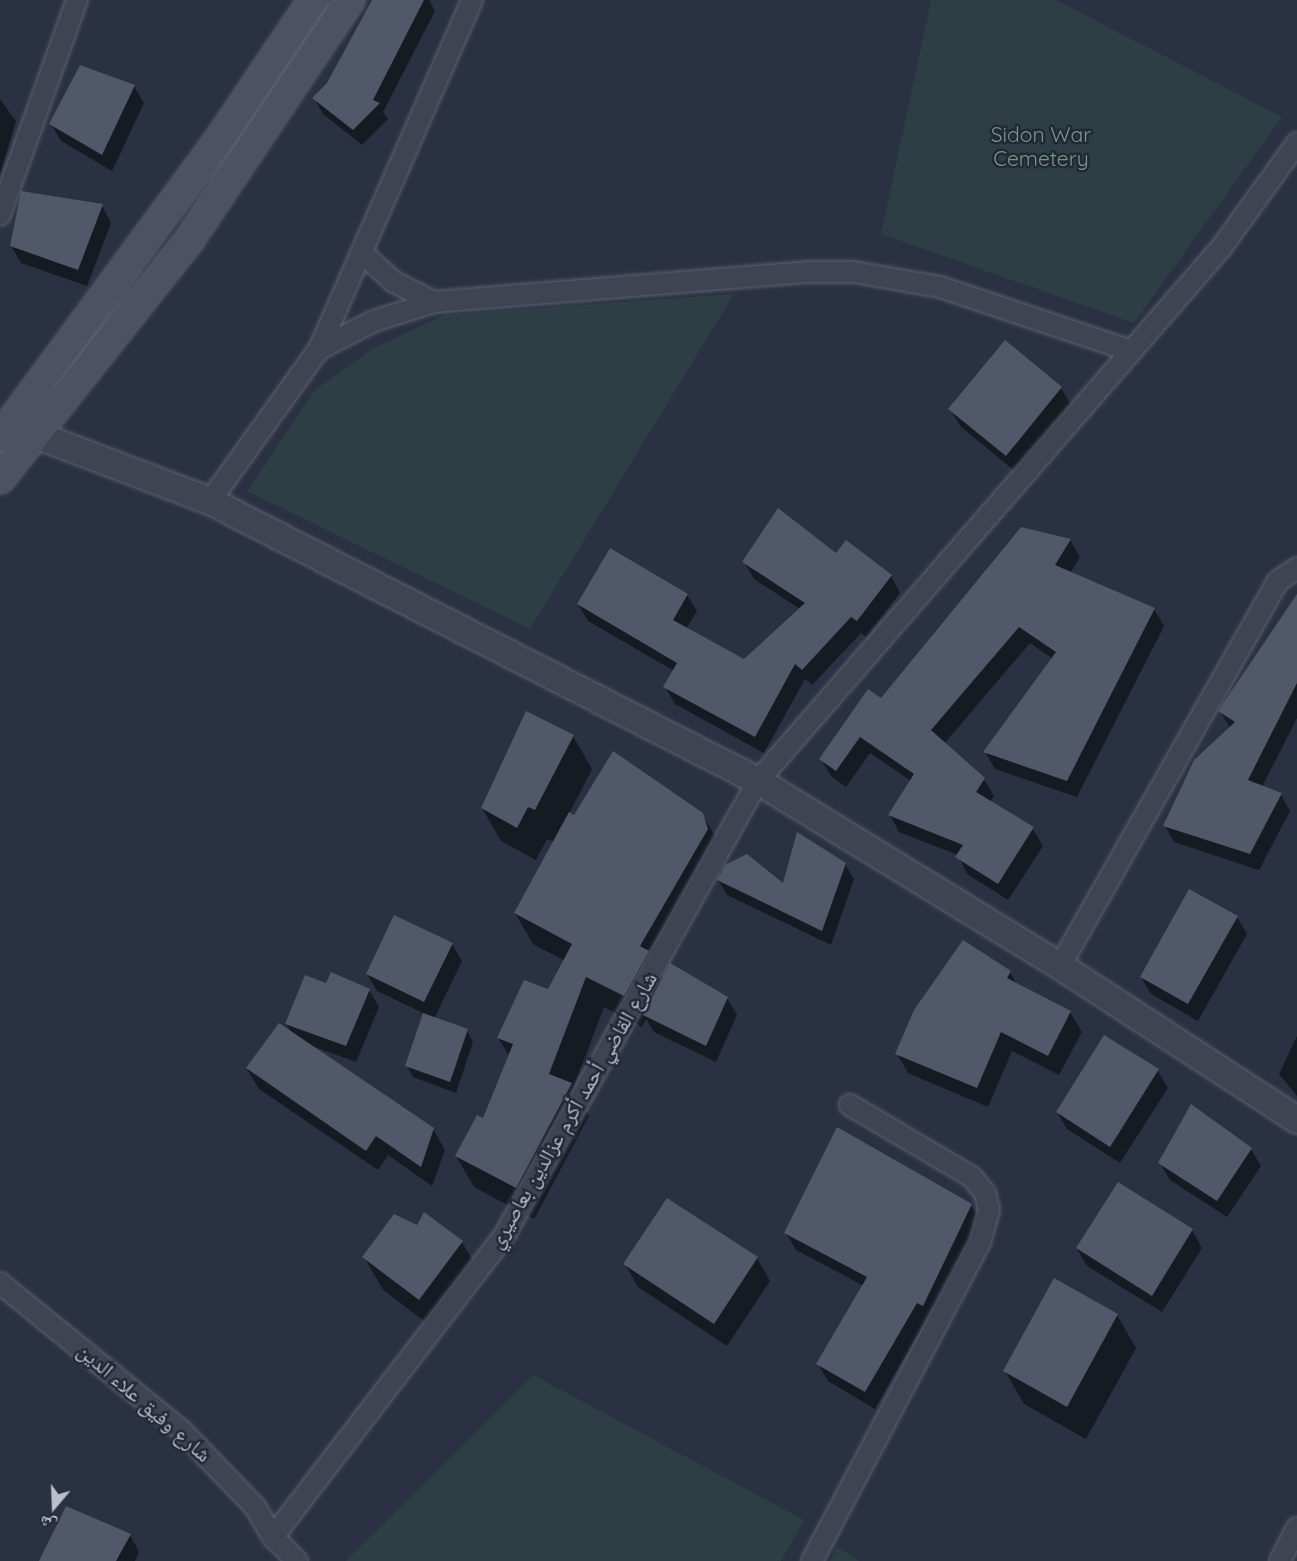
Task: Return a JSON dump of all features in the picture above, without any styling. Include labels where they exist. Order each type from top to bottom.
[{"type":"main road","points":[[3,430],[223,134],[313,0]]},
{"type":"main road","points":[[0,479],[39,436],[190,239],[350,0]]},
{"type":"street","points":[[0,215],[77,0]]},
{"type":"street","points":[[210,501],[319,349],[363,254],[472,0]]},
{"type":"street","name":"شارع القاضي أحمد أكرم عزالدين بعاصيري","points":[[273,1537],[504,1236],[758,781],[1221,248],[1297,143]]},
{"type":"street","points":[[363,254],[394,282],[434,302]]},
{"type":"street","points":[[319,349],[374,321],[434,302],[855,272],[940,286],[1131,351]]},
{"type":"street","points":[[39,436],[210,501],[758,781],[1060,966],[1297,1120]]},
{"type":"street","points":[[1060,966],[1278,581],[1297,568]]},
{"type":"street","points":[[812,1561],[980,1242],[989,1210],[985,1193],[972,1177],[850,1105]]},
{"type":"street","name":"شارع وفيق علاء الدين","points":[[0,1283],[181,1430],[255,1508],[273,1537],[297,1561]]},
{"type":"street","points":[[1280,1561],[1297,1528]]},
{"type":"street","points":[[273,1537],[274,1561]]},
{"type":"green space","name":"Sidon War Cemetery","points":[[931,0],[1056,0],[1282,117],[1134,323],[881,234]]},
{"type":"green space","points":[[734,294],[530,629],[247,491],[315,390],[372,349],[444,315]]},
{"type":"green space","points":[[533,1375],[804,1520],[781,1561],[346,1561]]},
{"type":"green space","points":[[837,1547],[859,1561],[830,1561]]},
{"type":"building","points":[[372,0],[424,0],[373,100],[380,103],[353,130],[312,98],[327,83]]},
{"type":"building","points":[[80,65],[135,85],[102,155],[49,124]]},
{"type":"building","points":[[21,191],[103,204],[78,270],[10,246]]},
{"type":"building","points":[[1005,340],[1062,387],[1006,456],[948,409]]},
{"type":"building","points":[[778,508],[836,553],[846,540],[892,575],[857,621],[851,617],[802,670],[795,664],[755,737],[663,687],[677,663],[577,604],[610,548],[688,594],[673,620],[744,659],[805,603],[742,562]]},
{"type":"building","points":[[1021,527],[1071,539],[1055,565],[1155,608],[1067,781],[983,752],[1056,652],[1019,627],[931,730],[985,778],[976,792],[1034,827],[998,884],[955,857],[963,845],[888,815],[914,774],[860,737],[836,771],[819,759],[868,689],[881,698]]},
{"type":"building","points":[[1297,594],[1297,683],[1248,780],[1282,793],[1250,854],[1163,826],[1194,760],[1235,722],[1218,711]]},
{"type":"building","points":[[526,711],[574,735],[535,810],[528,807],[517,828],[481,808]]},
{"type":"building","points":[[613,751],[703,813],[708,829],[640,946],[649,951],[624,996],[586,977],[549,1074],[572,1083],[516,1188],[455,1156],[477,1115],[483,1118],[513,1044],[497,1038],[524,980],[548,989],[572,944],[514,913],[569,812],[574,815]]},
{"type":"building","points":[[797,832],[846,863],[822,931],[717,880],[725,865],[747,854],[783,883]]},
{"type":"building","points":[[1189,889],[1238,916],[1188,1004],[1140,977]]},
{"type":"building","points":[[394,915],[453,943],[424,1002],[366,974]]},
{"type":"building","points":[[963,940],[1011,971],[1007,978],[1071,1011],[1048,1056],[1001,1032],[977,1088],[895,1054],[914,1010]]},
{"type":"building","points":[[670,963],[728,997],[706,1046],[643,1015]]},
{"type":"building","points":[[331,972],[370,989],[346,1046],[285,1024],[305,975],[326,983]]},
{"type":"building","points":[[423,1013],[468,1029],[450,1082],[405,1066]]},
{"type":"building","points":[[279,1023],[434,1128],[421,1167],[376,1136],[366,1151],[246,1068]]},
{"type":"building","points":[[1104,1035],[1159,1069],[1110,1147],[1056,1112]]},
{"type":"building","points":[[1191,1104],[1252,1148],[1217,1201],[1158,1163]]},
{"type":"building","points":[[837,1127],[972,1204],[923,1306],[917,1303],[865,1392],[816,1364],[867,1277],[784,1233]]},
{"type":"building","points":[[1118,1182],[1193,1229],[1152,1296],[1076,1248]]},
{"type":"building","points":[[667,1198],[758,1257],[714,1324],[623,1264]]},
{"type":"building","points":[[424,1212],[463,1241],[419,1300],[362,1257],[394,1214],[417,1225]]},
{"type":"building","points":[[1054,1278],[1118,1314],[1067,1407],[1003,1371]]},
{"type":"building","points":[[66,1506],[131,1534],[116,1561],[39,1561]]}]
